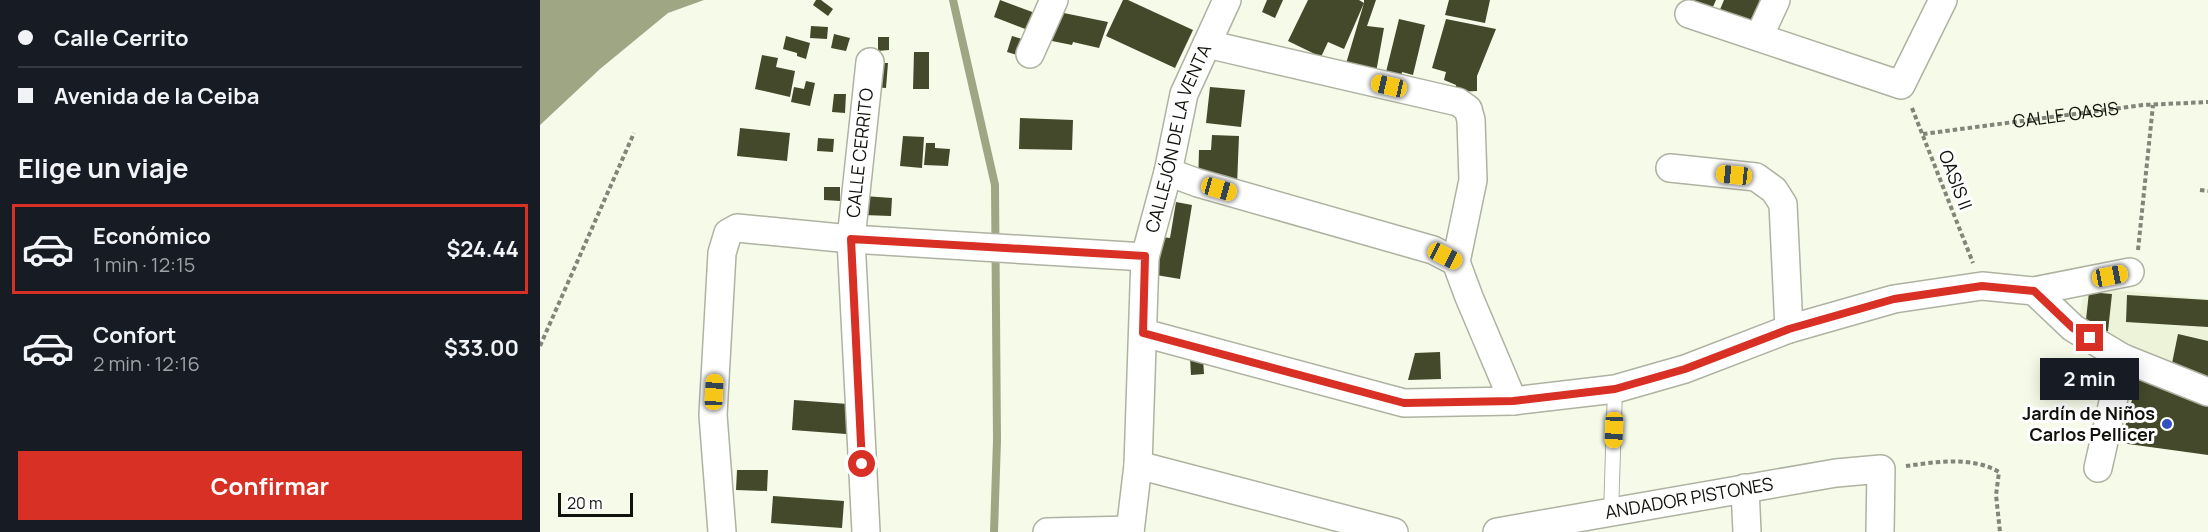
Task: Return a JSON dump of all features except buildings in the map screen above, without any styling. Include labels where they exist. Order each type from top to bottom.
[{"type":"street","points":[[1030,54],[1054,0]]},
{"type":"street","name":"CALLEJÓN DE LA VENTA","points":[[1130,531],[1138,465],[1145,256],[1168,172],[1184,94],[1227,0]]},
{"type":"street","points":[[1760,37],[1776,0]]},
{"type":"street","points":[[1689,14],[1901,85],[1943,0]]},
{"type":"street","points":[[1207,44],[1458,102],[1468,109],[1471,120],[1473,180],[1456,262],[1513,401]]},
{"type":"street","name":"CALLE CERRITO","points":[[866,532],[851,239],[870,62]]},
{"type":"street","points":[[1670,168],[1756,177],[1774,190],[1783,204],[1789,329]]},
{"type":"street","points":[[1168,172],[1209,186],[1434,250],[1456,262]]},
{"type":"street","points":[[722,532],[713,415],[722,253],[728,233],[737,228],[981,248],[1145,256]]},
{"type":"street","points":[[1143,333],[1404,403],[1513,401],[1615,389],[1685,369],[1789,329],[1894,299],[1982,286],[2034,291],[2130,272]]},
{"type":"street","points":[[2034,291],[2073,328],[2123,358],[2208,392]]},
{"type":"street","points":[[2098,468],[2123,358]]},
{"type":"street","points":[[1138,465],[1394,532]]},
{"type":"street","points":[[1880,532],[1881,469]]},
{"type":"street","name":"ANDADOR PISTONES","points":[[1497,532],[1612,523],[1745,488],[1836,473],[1881,469]]},
{"type":"street","points":[[1745,488],[1747,532]]},
{"type":"street","points":[[1047,532],[1130,531]]},
{"type":"lane","points":[[1612,523],[1615,389]]},
{"type":"path","name":"OASIS II","points":[[1901,85],[1923,134],[1982,286]]},
{"type":"path","name":"CALLE OASIS","points":[[1923,134],[2153,105],[2208,102]]},
{"type":"path","points":[[2130,272],[2137,263],[2153,105]]},
{"type":"path","points":[[540,346],[634,133]]},
{"type":"path","points":[[2200,190],[2208,191]]},
{"type":"path","points":[[1881,469],[1944,461],[1989,466],[1998,472],[1996,495],[2000,532]]},
{"type":"shaded area","points":[[540,0],[704,0],[668,13],[600,69],[540,125]]},
{"type":"shaded area","points":[[2085,287],[2208,299],[2208,390],[2077,328]]},
{"type":"waterway","points":[[953,0],[995,185],[997,440],[994,532]]},
{"type":"place","name":"Jardín de Niños Carlos Pellicer","points":[[2167,424]]},
{"type":"route","points":[[862,464],[851,239],[1145,256],[1143,333],[1404,403],[1513,401],[1615,389],[1685,369],[1789,329],[1894,299],[1982,286],[2034,291],[2073,328],[2090,338]]}]
